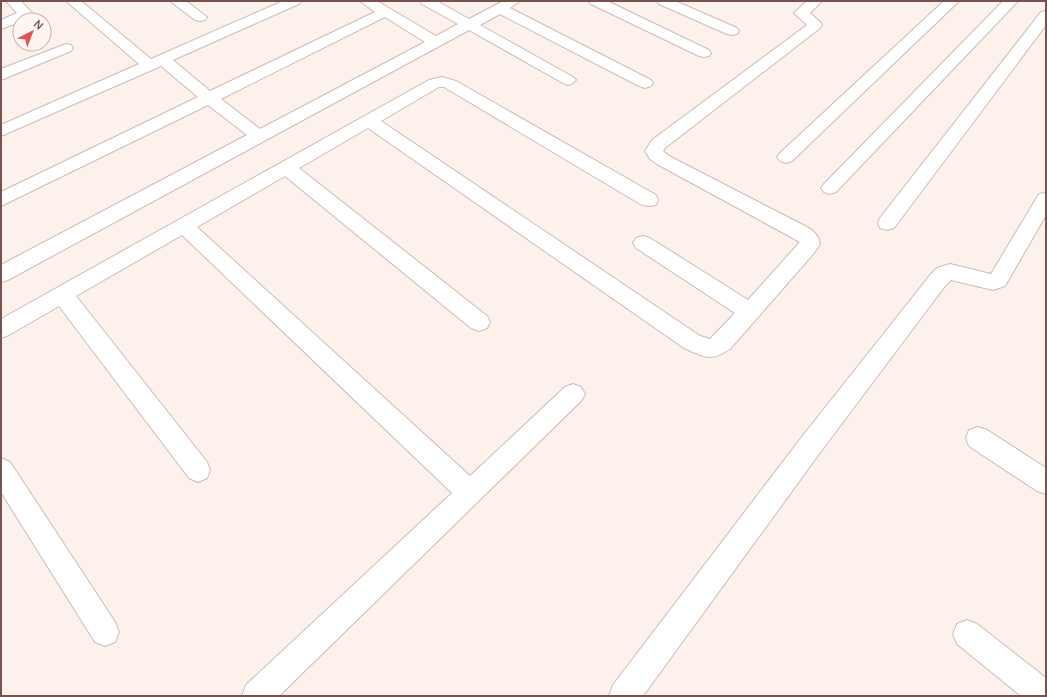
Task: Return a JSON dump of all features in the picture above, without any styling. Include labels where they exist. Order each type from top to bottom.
[{"type":"street","points":[[1,25],[26,14],[13,1]]},
{"type":"street","points":[[73,1],[156,62],[209,98],[259,136]]},
{"type":"street","points":[[177,1],[200,17]]},
{"type":"street","points":[[1,131],[294,1]]},
{"type":"street","points":[[367,1],[436,42]]},
{"type":"street","points":[[427,1],[568,80]]},
{"type":"street","points":[[596,1],[704,53]]},
{"type":"street","points":[[664,1],[732,31]]},
{"type":"street","points":[[368,120],[679,333],[704,347],[713,349],[722,343],[807,248],[810,244],[809,238],[662,160],[654,151],[658,144],[812,28],[815,25],[814,23],[801,13],[815,1]]},
{"type":"street","points":[[786,157],[952,1]]},
{"type":"street","points":[[830,188],[1010,1]]},
{"type":"street","points":[[1,274],[507,4],[645,83]]},
{"type":"street","points":[[1,200],[385,12]]},
{"type":"street","points":[[887,223],[1046,15]]},
{"type":"street","points":[[1,74],[66,48]]},
{"type":"street","points":[[1,329],[435,83],[446,82],[649,200]]},
{"type":"street","points":[[286,167],[479,322]]},
{"type":"street","points":[[624,696],[810,446],[938,280],[944,274],[950,272],[993,282],[998,280],[1046,199]]},
{"type":"street","points":[[183,225],[470,493]]},
{"type":"street","points":[[643,242],[750,312]]},
{"type":"street","points":[[62,294],[198,470]]},
{"type":"street","points":[[257,696],[573,394]]},
{"type":"street","points":[[978,438],[1046,482]]},
{"type":"street","points":[[1,470],[105,632]]},
{"type":"street","points":[[967,634],[1045,696]]}]
